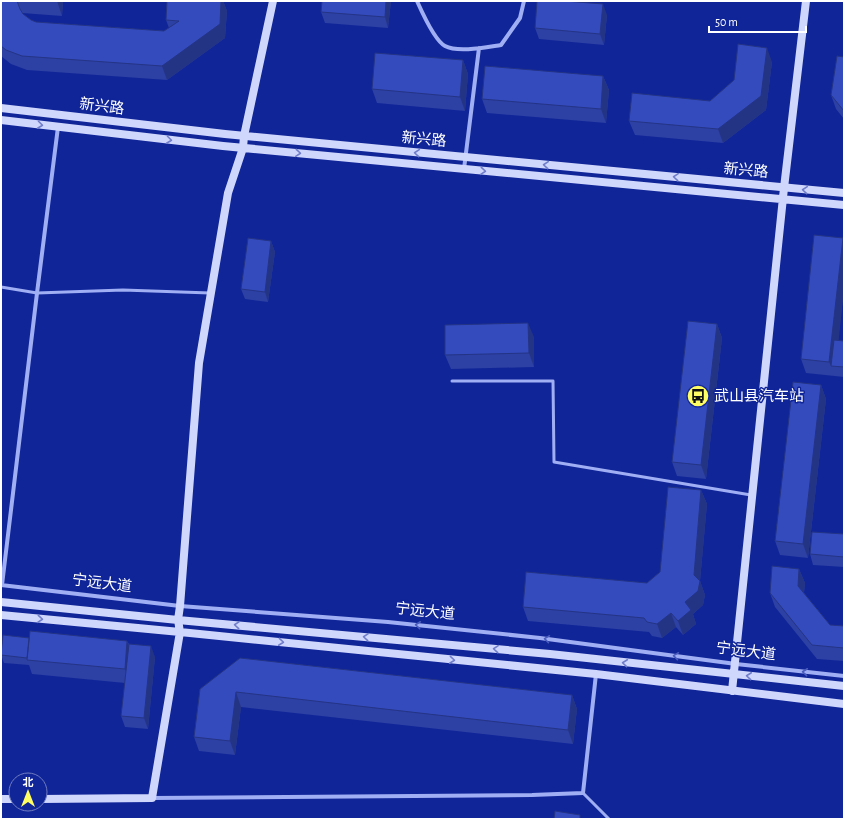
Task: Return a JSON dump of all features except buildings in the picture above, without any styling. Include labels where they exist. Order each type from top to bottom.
[{"type":"main road","points":[[48,799],[152,798],[180,632],[178,620],[198,364],[228,193],[243,148],[244,136],[273,1]]},
{"type":"main road","points":[[732,691],[736,664],[782,199],[806,1]]},
{"type":"main road","name":"新兴路","points":[[1,108],[244,136],[844,193]]},
{"type":"main road","name":"新兴路","points":[[1,120],[243,148],[844,204]]},
{"type":"main road","name":"宁远大道","points":[[1,602],[542,654],[844,686]]},
{"type":"main road","points":[[1,615],[596,674],[844,704]]},
{"type":"street","points":[[417,1],[436,36],[444,45],[452,48],[501,46],[520,18],[524,1]]},
{"type":"street","points":[[464,169],[479,48]]},
{"type":"street","points":[[2,585],[36,293],[58,127]]},
{"type":"street","name":"宁远大道","points":[[2,585],[180,606],[388,622],[540,638],[736,664],[844,676]]},
{"type":"street","points":[[152,798],[583,793],[596,674]]},
{"type":"lane","points":[[1,287],[36,293],[123,290],[211,293]]},
{"type":"lane","points":[[452,381],[553,381],[554,462],[753,495]]},
{"type":"lane","points":[[583,793],[609,819]]},
{"type":"place","name":"武山县汽车站","points":[[698,396]]}]
